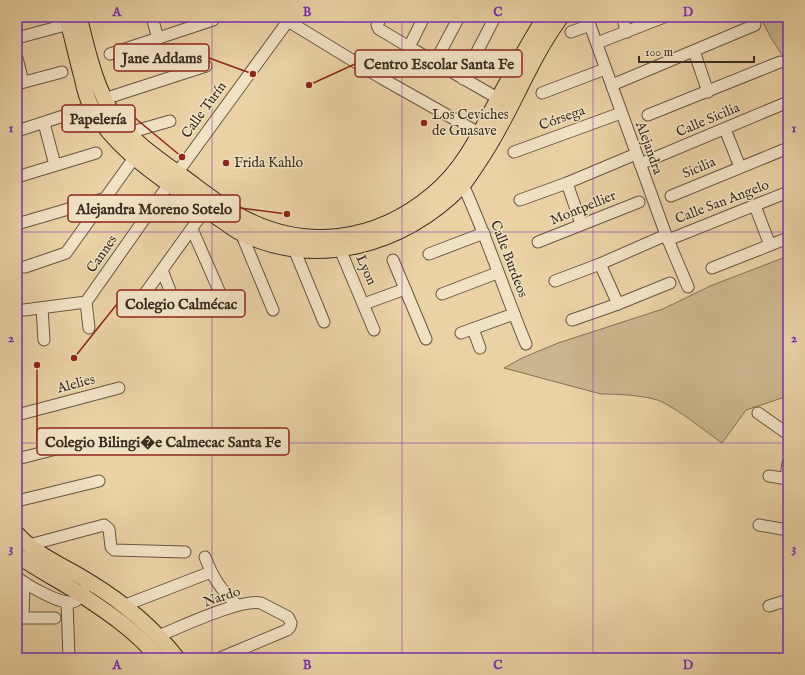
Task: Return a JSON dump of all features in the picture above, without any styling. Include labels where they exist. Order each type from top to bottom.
[{"type":"main road","points":[[85,68],[113,115],[128,133],[205,210],[241,233],[256,240],[294,249],[321,251],[363,231],[401,217],[433,194],[450,178],[464,160],[486,137],[499,98],[545,17]]},
{"type":"main road","points":[[76,19],[85,68],[86,94],[91,107],[109,132],[134,158],[217,202],[237,215],[273,231],[300,237],[318,238],[338,243],[370,243],[402,230],[432,212],[463,185],[486,137],[561,17]]},
{"type":"main road","points":[[17,534],[29,545],[88,581],[123,606],[158,636],[177,658]]},
{"type":"main road","points":[[17,555],[82,596],[121,624],[142,640],[158,658]]},
{"type":"street","points":[[152,17],[158,39]]},
{"type":"street","points":[[381,17],[377,25],[379,29],[499,98]]},
{"type":"street","points":[[409,47],[424,17]]},
{"type":"street","points":[[435,62],[458,17]]},
{"type":"street","points":[[464,79],[496,17]]},
{"type":"street","points":[[622,17],[627,32]]},
{"type":"street","points":[[597,43],[664,17]]},
{"type":"street","points":[[17,38],[76,19]]},
{"type":"street","points":[[110,54],[213,20]]},
{"type":"street","name":"Calle Turín","points":[[173,179],[288,21],[383,79],[486,137]]},
{"type":"street","points":[[571,32],[588,21]]},
{"type":"street","name":"Alejandra","points":[[588,21],[667,237],[688,287]]},
{"type":"street","points":[[612,85],[755,26]]},
{"type":"street","points":[[694,51],[708,92]]},
{"type":"street","points":[[17,58],[20,83],[62,72]]},
{"type":"street","points":[[648,115],[780,62]]},
{"type":"street","points":[[104,98],[206,66]]},
{"type":"street","points":[[542,93],[605,69]]},
{"type":"street","name":"Calle Sicilia","points":[[520,200],[725,129],[788,102]]},
{"type":"street","points":[[17,131],[91,107]]},
{"type":"street","name":"Córsega","points":[[514,152],[621,112]]},
{"type":"street","points":[[128,133],[170,121]]},
{"type":"street","points":[[44,123],[55,165]]},
{"type":"street","name":"Sicilia","points":[[725,129],[740,167]]},
{"type":"street","name":"Sicilia","points":[[671,196],[788,148]]},
{"type":"street","points":[[17,177],[96,153]]},
{"type":"street","points":[[25,267],[66,253],[134,158]]},
{"type":"street","name":"Cannes","points":[[86,302],[173,179]]},
{"type":"street","points":[[567,183],[581,224]]},
{"type":"street","name":"Calle Burdeos","points":[[463,185],[484,233],[497,273],[526,344]]},
{"type":"street","name":"Calle San Angelo","points":[[555,280],[667,237],[755,206],[788,192]]},
{"type":"street","points":[[17,224],[106,198]]},
{"type":"street","name":"Montpellier","points":[[538,242],[638,202]]},
{"type":"street","points":[[755,206],[770,246]]},
{"type":"street","points":[[136,306],[205,210]]},
{"type":"street","points":[[192,229],[224,302]]},
{"type":"street","points":[[241,233],[273,310]]},
{"type":"street","points":[[429,254],[484,233]]},
{"type":"street","points":[[712,268],[788,238]]},
{"type":"street","name":"Lyon","points":[[338,243],[374,330]]},
{"type":"street","points":[[294,249],[324,322]]},
{"type":"street","points":[[393,260],[426,339]]},
{"type":"street","points":[[600,264],[618,304]]},
{"type":"street","points":[[162,270],[178,311]]},
{"type":"street","points":[[442,294],[497,273]]},
{"type":"street","points":[[572,320],[618,304],[670,283]]},
{"type":"street","name":"Lyon","points":[[364,304],[405,289]]},
{"type":"street","points":[[24,310],[86,302],[89,328]]},
{"type":"street","points":[[42,308],[44,340]]},
{"type":"street","points":[[461,334],[514,314]]},
{"type":"street","points":[[473,329],[480,348]]},
{"type":"street","name":"Alelies","points":[[17,415],[119,388]]},
{"type":"street","points":[[758,413],[788,434]]},
{"type":"street","points":[[17,459],[99,438]]},
{"type":"street","points":[[769,476],[787,479],[788,463]]},
{"type":"street","points":[[17,501],[99,481]]},
{"type":"street","points":[[29,545],[104,525],[109,529],[111,547],[114,550],[185,552]]},
{"type":"street","points":[[759,525],[788,530]]},
{"type":"street","points":[[205,557],[210,572],[219,587],[237,605]]},
{"type":"street","points":[[123,606],[210,572]]},
{"type":"street","points":[[55,618],[20,618],[21,580],[53,597],[67,602],[75,601],[82,596],[88,581]]},
{"type":"street","points":[[769,606],[788,600]]},
{"type":"street","points":[[67,602],[69,658]]},
{"type":"street","name":"Nardo","points":[[158,636],[237,605],[257,602],[288,617],[291,623],[287,630],[220,658]]},
{"type":"shaded area","points":[[760,17],[788,17],[788,64],[771,38]]},
{"type":"shaded area","points":[[788,256],[788,396],[746,410],[722,443],[670,406],[654,399],[628,395],[601,394],[504,368],[522,358],[558,343],[663,309],[710,286]]},
{"type":"place","name":"Jane Addams","points":[[253,74]]},
{"type":"place","name":"Centro Escolar Santa Fe","points":[[309,85]]},
{"type":"place","name":"Los Ceviches de Guasave","points":[[424,123]]},
{"type":"place","name":"Papelería","points":[[182,157]]},
{"type":"place","name":"Frida Kahlo","points":[[226,163]]},
{"type":"place","name":"Alejandra Moreno Sotelo","points":[[287,214]]},
{"type":"place","name":"Colegio Calmécac","points":[[74,358]]},
{"type":"place","name":"Colegio Bilingi�e Calmecac Santa Fe","points":[[37,365]]}]
